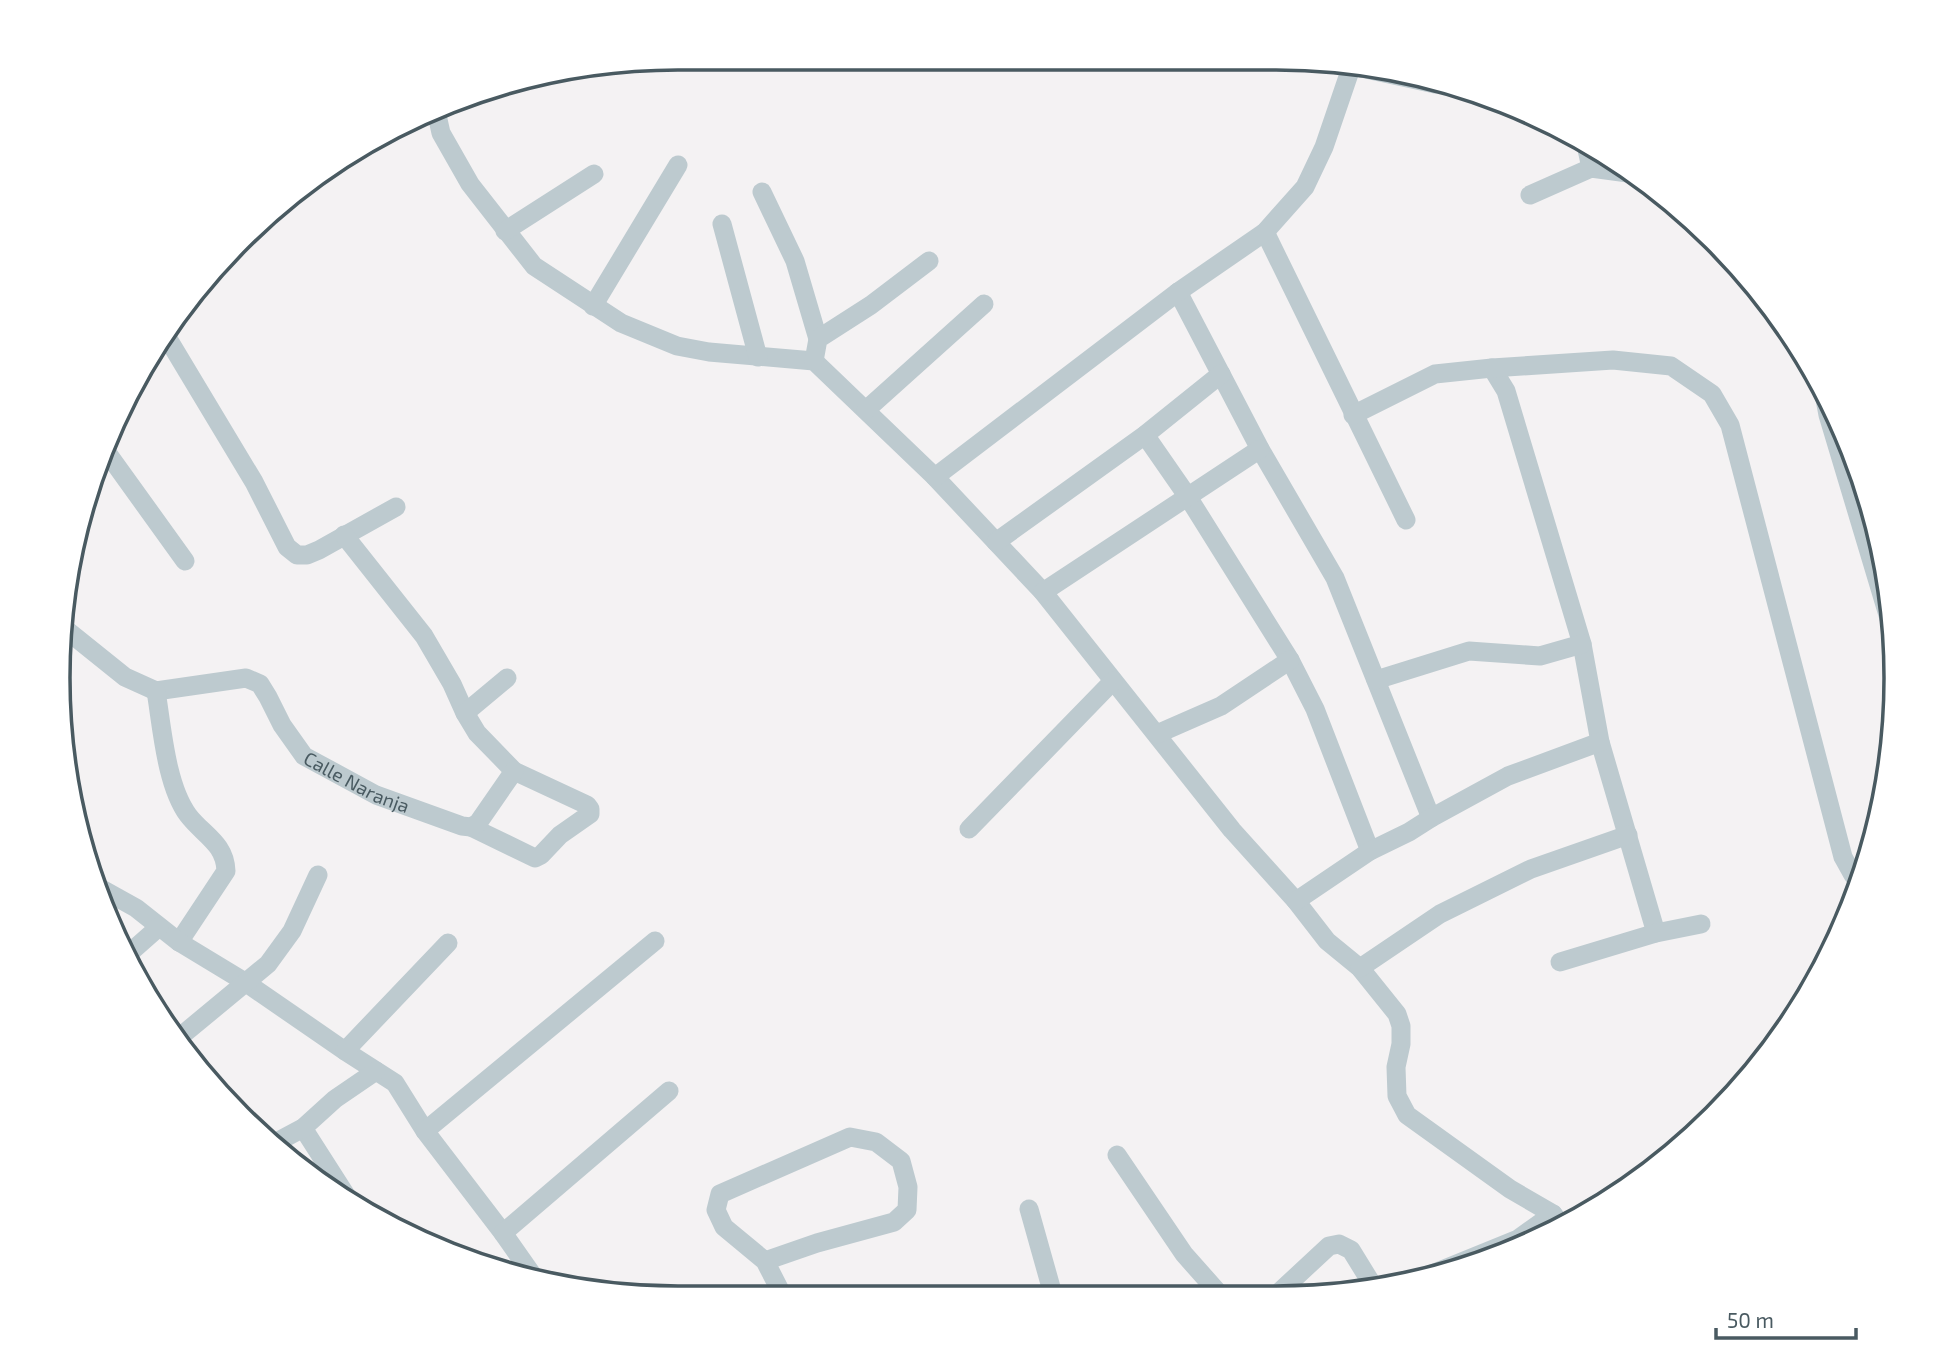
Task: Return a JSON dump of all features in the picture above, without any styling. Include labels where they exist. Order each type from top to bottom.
[{"type":"street","points":[[935,477],[1178,292],[1265,232],[1305,187],[1324,147],[1349,74]]},
{"type":"street","points":[[438,119],[441,133],[470,184],[534,266],[621,323],[677,346],[709,352],[814,360],[935,477],[1043,592],[1232,830],[1296,901],[1327,941],[1360,968],[1397,1014],[1401,1026],[1401,1044],[1396,1067],[1397,1096],[1407,1115],[1554,1218]]},
{"type":"street","points":[[1588,156],[1591,168]]},
{"type":"street","points":[[593,306],[678,166]]},
{"type":"street","points":[[1530,195],[1591,168],[1612,171]]},
{"type":"street","points":[[505,231],[594,174]]},
{"type":"street","points":[[762,192],[795,261],[818,339],[814,360]]},
{"type":"street","points":[[722,224],[758,357]]},
{"type":"street","points":[[1265,232],[1406,520]]},
{"type":"street","points":[[818,339],[871,305],[929,261]]},
{"type":"street","points":[[1178,292],[1260,449],[1335,578],[1431,818]]},
{"type":"street","points":[[866,410],[984,304]]},
{"type":"street","points":[[170,343],[254,482],[287,547],[297,555],[307,555],[396,507]]},
{"type":"street","points":[[1353,415],[1435,374],[1613,360],[1671,366],[1712,394],[1730,425],[1843,857],[1852,873]]},
{"type":"street","points":[[1492,368],[1506,391],[1582,644],[1600,742],[1656,933]]},
{"type":"street","points":[[996,542],[1145,435],[1221,374]]},
{"type":"street","points":[[1145,435],[1188,497],[1290,660],[1315,709],[1370,850]]},
{"type":"street","points":[[1835,439],[1873,565]]},
{"type":"street","points":[[1043,592],[1260,449]]},
{"type":"street","points":[[111,458],[185,561]]},
{"type":"street","points":[[344,535],[424,636],[477,733],[514,771],[478,823],[471,827]]},
{"type":"street","points":[[71,634],[125,677],[156,691],[172,783],[187,814],[221,849],[226,860],[226,871],[178,942]]},
{"type":"street","points":[[1376,680],[1469,651],[1540,656],[1582,644]]},
{"type":"street","points":[[1157,734],[1221,706],[1290,660]]},
{"type":"street","name":"Calle Naranja","points":[[156,691],[246,678],[260,684],[282,725],[304,756],[376,795],[471,827],[535,858],[560,835],[590,814],[590,809],[587,805],[514,771]]},
{"type":"street","points":[[465,713],[507,678]]},
{"type":"street","points":[[969,829],[1113,681]]},
{"type":"street","points":[[1296,901],[1370,850],[1409,832],[1508,776],[1600,742]]},
{"type":"street","points":[[1360,968],[1440,914],[1531,869],[1628,835]]},
{"type":"street","points":[[185,1033],[268,964],[292,931],[318,875]]},
{"type":"street","points":[[109,893],[136,908],[178,942],[245,982],[395,1083],[425,1131],[526,1266]]},
{"type":"street","points":[[1560,962],[1656,933],[1701,924]]},
{"type":"street","points":[[134,949],[159,927]]},
{"type":"street","points":[[425,1131],[654,941]]},
{"type":"street","points":[[345,1051],[448,943]]},
{"type":"street","points":[[282,1139],[303,1128],[335,1099],[376,1070]]},
{"type":"street","points":[[503,1233],[669,1091]]},
{"type":"street","points":[[303,1128],[338,1182]]},
{"type":"street","points":[[765,1261],[894,1222],[907,1210],[908,1187],[901,1161],[876,1142],[850,1137],[720,1194],[716,1210],[724,1227],[765,1261],[778,1286]]},
{"type":"street","points":[[1117,1155],[1184,1254],[1212,1286]]},
{"type":"street","points":[[1029,1209],[1051,1286]]},
{"type":"street","points":[[1286,1286],[1329,1246],[1339,1244],[1351,1250],[1369,1279]]}]
